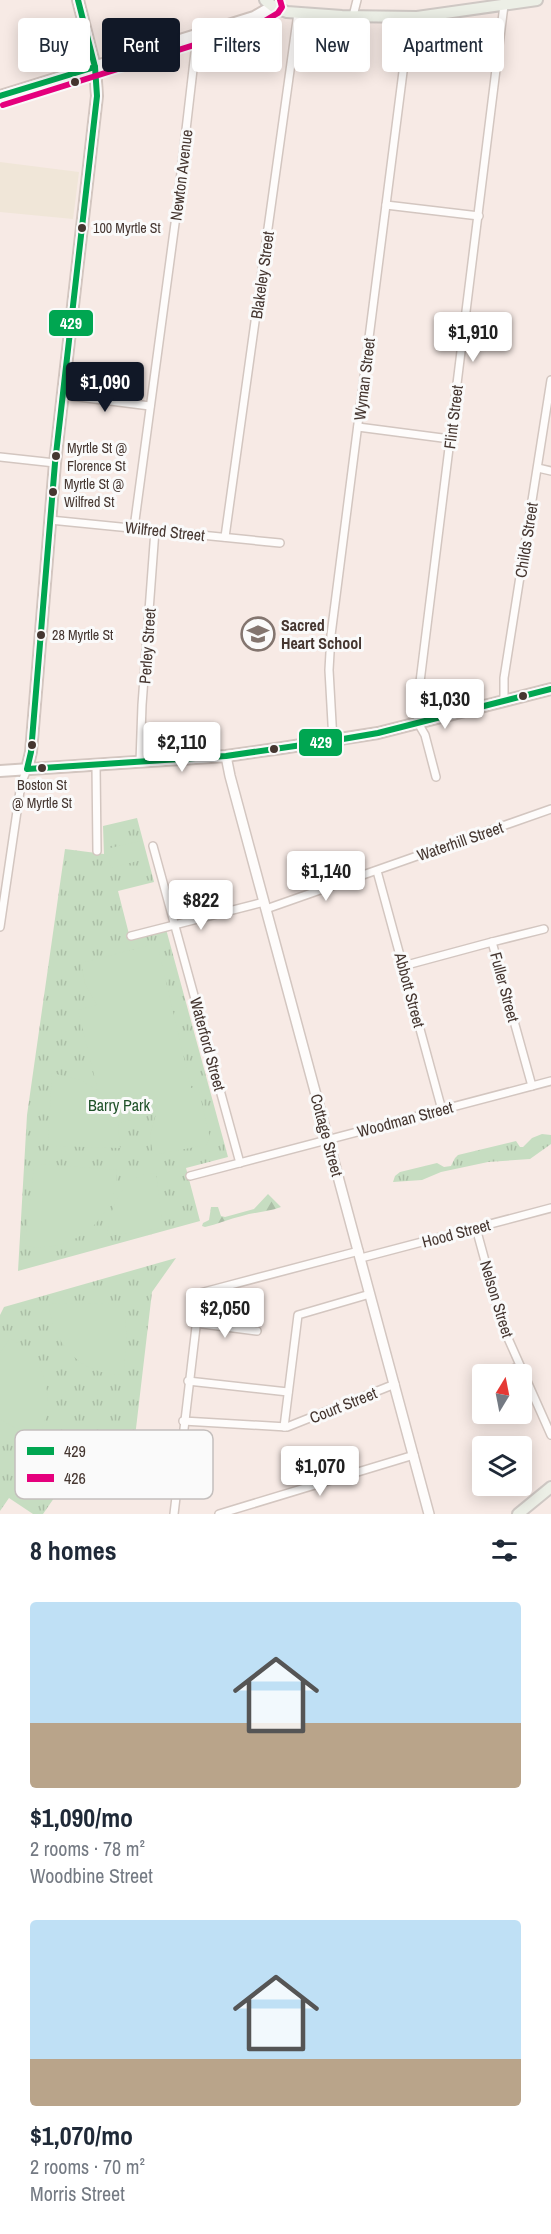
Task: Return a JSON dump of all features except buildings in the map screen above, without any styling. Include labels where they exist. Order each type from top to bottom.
[{"type":"main road","points":[[27,769],[31,752],[55,463],[96,103],[95,67],[78,0]]},
{"type":"main road","points":[[251,18],[269,3],[283,11],[298,13],[410,17],[537,0]]},
{"type":"main road","points":[[0,96],[192,37]]},
{"type":"main road","points":[[0,771],[226,756],[333,741],[418,723],[551,689]]},
{"type":"main road","points":[[518,1514],[551,1487]]},
{"type":"street","points":[[353,16],[357,0]]},
{"type":"street","name":"Flint Street","points":[[418,723],[417,706],[504,5]]},
{"type":"street","name":"Blakeley Street","points":[[225,537],[298,13]]},
{"type":"street","name":"Wyman Street","points":[[333,741],[329,679],[330,644],[410,17]]},
{"type":"street","name":"Newton Avenue","points":[[134,528],[177,216],[193,72]]},
{"type":"street","points":[[386,205],[479,216]]},
{"type":"street","name":"Childs Street","points":[[504,700],[504,678],[551,380]]},
{"type":"street","points":[[63,395],[150,406]]},
{"type":"street","points":[[358,428],[450,439]]},
{"type":"street","points":[[0,457],[55,463]]},
{"type":"street","points":[[538,468],[551,471]]},
{"type":"street","name":"Wilfred Street","points":[[50,520],[280,543]]},
{"type":"street","name":"Perley Street","points":[[140,762],[155,530]]},
{"type":"street","points":[[418,723],[424,732],[436,777]]},
{"type":"street","name":"Cottage Street","points":[[226,756],[429,1514]]},
{"type":"street","points":[[96,765],[97,851]]},
{"type":"street","points":[[0,927],[21,784],[27,769]]},
{"type":"street","name":"Waterhill Street","points":[[131,936],[265,905],[377,871],[551,809]]},
{"type":"street","name":"Waterford Street","points":[[153,846],[240,1163]]},
{"type":"street","name":"Abbott Street","points":[[377,871],[442,1110]]},
{"type":"street","points":[[492,942],[544,929]]},
{"type":"street","name":"Fuller Street","points":[[403,966],[492,942],[532,1086]]},
{"type":"street","name":"Woodman Street","points":[[190,1176],[551,1081]]},
{"type":"street","name":"Hood Street","points":[[195,1323],[198,1296],[202,1292],[476,1228],[551,1208]]},
{"type":"street","name":"Nelson Street","points":[[476,1228],[499,1314],[519,1364]]},
{"type":"street","points":[[284,1427],[298,1315],[370,1294]]},
{"type":"street","points":[[182,1430],[195,1323],[257,1331]]},
{"type":"street","points":[[188,1381],[288,1392]]},
{"type":"street","name":"Court Street","points":[[183,1421],[284,1427],[394,1384]]},
{"type":"street","name":"Nelson Street","points":[[532,1393],[551,1436]]},
{"type":"street","points":[[219,1514],[414,1455]]},
{"type":"street","points":[[174,1514],[175,1499]]},
{"type":"shaded area","points":[[0,162],[79,172],[73,219],[0,212]]},
{"type":"green space","name":"Barry Park","points":[[137,818],[154,882],[118,891],[130,938],[166,929],[228,1157],[186,1168],[200,1221],[18,1271],[27,1115],[65,849],[104,854],[103,826]]},
{"type":"green space","points":[[140,841],[145,859],[111,868],[106,849]]},
{"type":"green space","points":[[150,945],[159,952],[191,1088],[198,1087],[210,1138],[206,1145],[153,1155],[150,1135],[156,1114],[118,1123],[120,1148],[53,1146],[48,1141],[52,1073],[80,1080],[98,1091],[78,1010],[97,1005],[85,984],[81,963]]},
{"type":"green space","points":[[542,1134],[551,1135],[551,1144],[530,1159],[488,1162],[441,1172],[422,1180],[393,1182],[395,1176],[400,1172],[437,1163],[444,1167],[451,1166],[458,1155],[516,1141],[520,1147],[523,1147],[532,1138]]},
{"type":"green space","points":[[40,1164],[117,1170],[115,1188],[100,1218],[89,1230],[60,1245],[25,1246],[34,1168]]},
{"type":"green space","points":[[156,1173],[162,1222],[157,1229],[107,1236],[111,1214],[126,1186],[134,1179]]},
{"type":"green space","points":[[268,1194],[281,1207],[202,1226],[209,1220],[211,1207],[218,1207],[221,1216],[225,1217],[254,1209]]},
{"type":"green space","points":[[176,1258],[152,1292],[136,1430],[15,1430],[15,1499],[53,1499],[43,1514],[33,1514],[9,1498],[0,1511],[0,1315],[4,1307]]},
{"type":"green space","points":[[118,1303],[126,1328],[124,1375],[95,1370],[72,1355],[56,1332],[49,1304]]},
{"type":"green space","points":[[10,1338],[34,1358],[41,1370],[46,1384],[47,1398],[42,1430],[18,1430],[0,1419],[0,1353]]},
{"type":"transit line","name":"429","points":[[78,0],[95,67],[97,96],[55,463],[31,752],[27,769],[226,756],[343,739],[378,733],[551,689]]},
{"type":"transit line","name":"426","points":[[3,105],[258,25],[278,13],[282,7],[280,0]]},
{"type":"transit line","name":"429","points":[[0,96],[95,67]]},
{"type":"place","name":"100 Myrtle St","points":[[82,228]]},
{"type":"place","name":"Myrtle St @ Florence St","points":[[56,456]]},
{"type":"place","name":"Myrtle St @ Wilfred St","points":[[53,492]]},
{"type":"place","name":"Sacred Heart School","points":[[258,634]]},
{"type":"place","name":"28 Myrtle St","points":[[41,635]]},
{"type":"place","name":"Boston St @ Myrtle St","points":[[42,768]]}]
